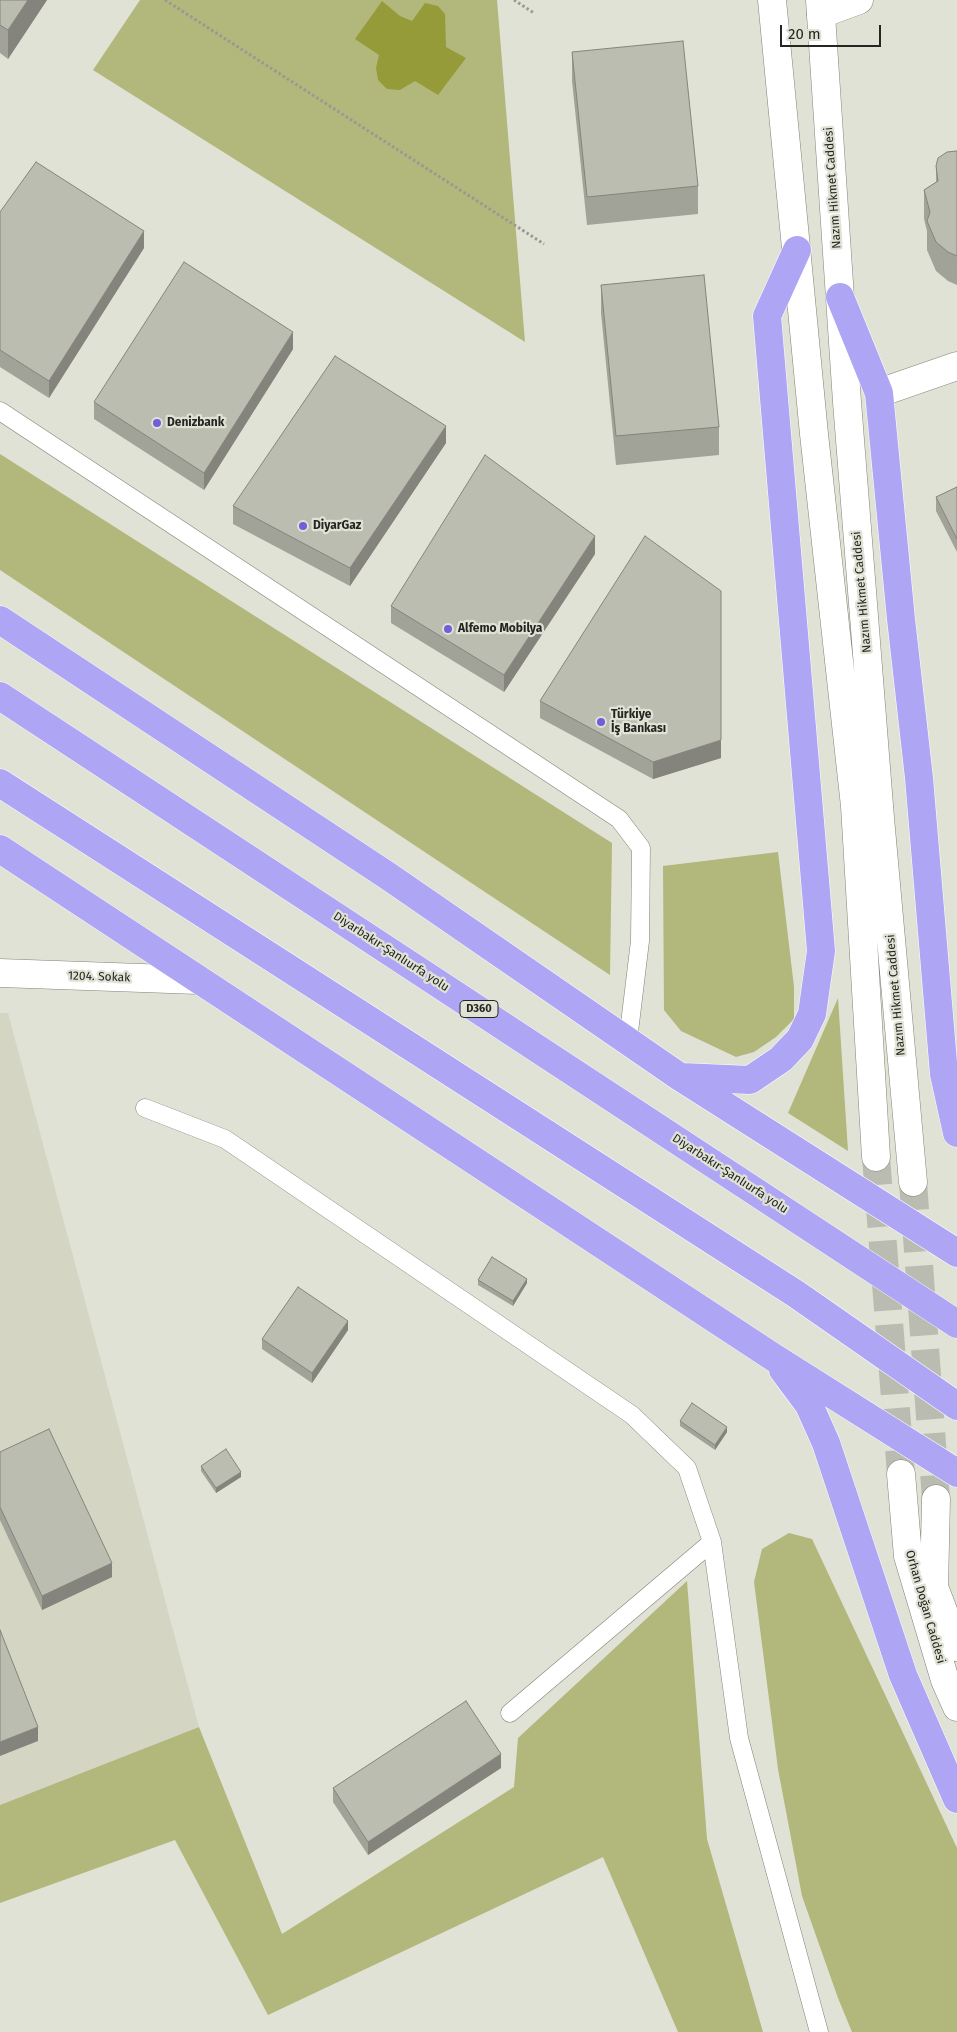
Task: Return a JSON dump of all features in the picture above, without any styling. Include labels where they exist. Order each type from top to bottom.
[{"type":"highway","points":[[680,1076],[750,1080],[781,1059],[800,1039],[812,1014],[821,951],[767,316],[797,250]]},
{"type":"highway","points":[[840,297],[879,393],[901,619],[948,1017],[944,1074],[957,1133]]},
{"type":"highway","points":[[0,620],[388,876],[680,1076],[957,1253]]},
{"type":"highway","name":"Diyarbakır-Şanlıurfa yolu","points":[[0,696],[957,1324]]},
{"type":"highway","points":[[0,783],[796,1294],[957,1406]]},
{"type":"highway","points":[[0,849],[772,1357],[957,1472]]},
{"type":"highway","points":[[772,1357],[809,1405],[826,1443],[902,1675],[957,1799]]},
{"type":"main road","points":[[772,0],[816,444],[855,806],[876,1157]]},
{"type":"main road","points":[[820,7],[859,0]]},
{"type":"main road","name":"Nazım Hikmet Caddesi","points":[[820,7],[880,818],[913,1182]]},
{"type":"main road","points":[[879,393],[957,366]]},
{"type":"main road","name":"1204. Sokak","points":[[0,973],[198,980]]},
{"type":"main road","name":"Orhan Doğan Caddesi","points":[[901,1474],[908,1556],[945,1680],[957,1708]]},
{"type":"main road","name":"Orhan Doğan Caddesi","points":[[936,1499],[934,1587],[957,1647]]},
{"type":"lane","points":[[0,411],[620,819],[641,848],[640,941],[628,1040]]},
{"type":"lane","points":[[145,1108],[225,1139],[632,1415],[687,1468],[712,1542],[739,1738],[819,2032]]},
{"type":"lane","points":[[510,1713],[712,1542]]},
{"type":"path","points":[[165,0],[544,244]]},
{"type":"path","points":[[514,0],[534,13]]},
{"type":"shaded area","points":[[140,0],[497,0],[525,342],[93,70]]},
{"type":"shaded area","points":[[382,1],[400,16],[412,21],[425,3],[438,6],[445,14],[446,47],[466,58],[438,95],[415,81],[400,90],[387,89],[378,80],[376,68],[379,55],[355,39]]},
{"type":"shaded area","points":[[0,454],[612,843],[610,975],[0,570]]},
{"type":"shaded area","points":[[778,852],[794,987],[794,1019],[776,1037],[754,1052],[736,1057],[681,1031],[664,1010],[663,866]]},
{"type":"shaded area","points":[[838,998],[848,1151],[788,1113]]},
{"type":"shaded area","points":[[0,1013],[8,1013],[199,1727],[0,1805]]},
{"type":"shaded area","points":[[789,1533],[812,1539],[957,1848],[957,2032],[852,2032],[802,1896],[778,1769],[754,1582],[762,1549]]},
{"type":"shaded area","points":[[687,1581],[707,1839],[763,2032],[678,2032],[603,1857],[268,2015],[175,1840],[0,1903],[0,1805],[199,1727],[282,1934],[514,1787],[518,1738]]},
{"type":"building","points":[[0,0],[28,0],[8,30],[0,25]]},
{"type":"building","points":[[683,41],[698,186],[587,197],[572,52]]},
{"type":"building","points":[[957,151],[957,256],[948,252],[936,242],[927,221],[930,212],[924,190],[938,181],[936,166],[938,158],[947,152]]},
{"type":"building","points":[[36,162],[144,231],[49,381],[0,350],[0,212]]},
{"type":"building","points":[[184,262],[293,332],[204,473],[94,402]]},
{"type":"building","points":[[704,275],[719,427],[616,436],[601,285]]},
{"type":"building","points":[[335,356],[446,426],[350,568],[233,506]]},
{"type":"building","points":[[485,455],[595,536],[504,675],[391,606]]},
{"type":"building","points":[[957,487],[957,539],[936,497]]},
{"type":"building","points":[[645,536],[721,591],[721,740],[653,762],[540,701]]},
{"type":"building","points":[[492,1257],[527,1279],[513,1301],[478,1280]]},
{"type":"building","points":[[298,1287],[348,1321],[312,1373],[262,1339]]},
{"type":"building","points":[[692,1403],[727,1427],[715,1445],[680,1421]]},
{"type":"building","points":[[49,1429],[112,1563],[42,1596],[0,1507],[0,1452]]},
{"type":"building","points":[[226,1449],[241,1472],[216,1488],[201,1466]]},
{"type":"building","points":[[0,1630],[38,1727],[0,1742]]},
{"type":"building","points":[[466,1701],[501,1754],[368,1842],[333,1788]]},
{"type":"tunnel","points":[[876,1157],[901,1474]]},
{"type":"tunnel","points":[[913,1182],[936,1499]]},
{"type":"place","name":"Denizbank","points":[[157,423]]},
{"type":"place","name":"DiyarGaz","points":[[303,526]]},
{"type":"place","name":"Alfemo Mobilya","points":[[448,629]]},
{"type":"place","name":"Türkiye İş Bankası","points":[[601,722]]}]
